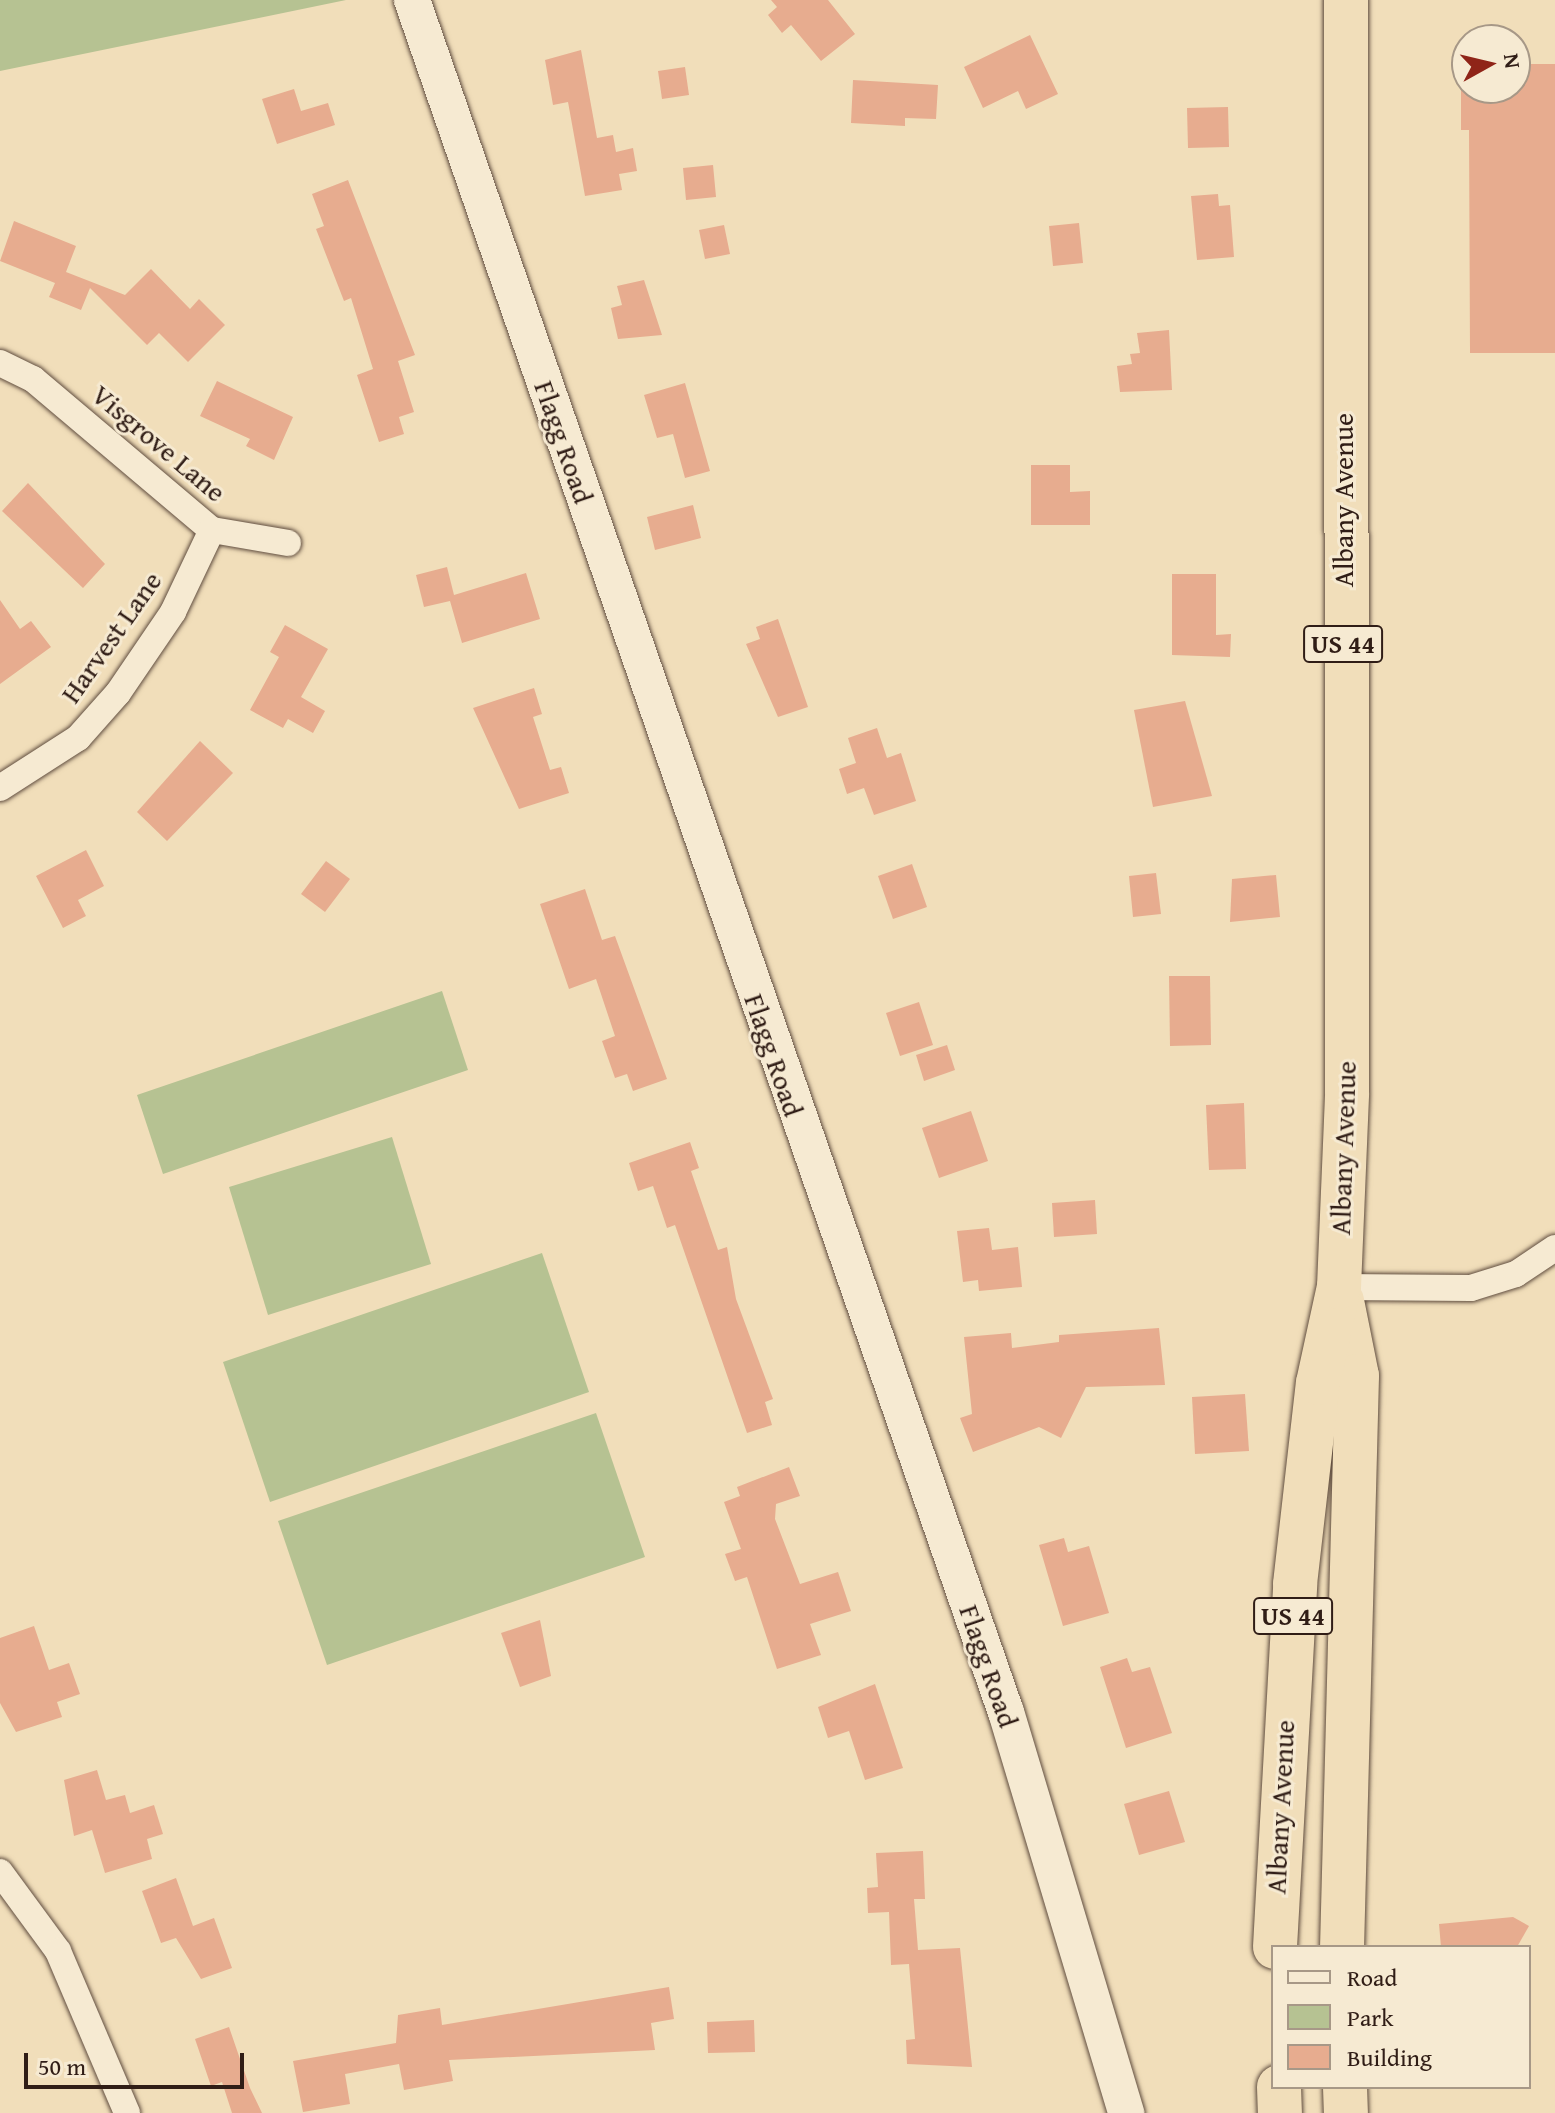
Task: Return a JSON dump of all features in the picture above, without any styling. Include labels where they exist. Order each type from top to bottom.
[{"type":"highway","name":"Albany Avenue","points":[[1275,1945],[1295,1584],[1318,1383],[1339,1287],[1347,1093],[1346,0]]},
{"type":"highway","name":"Albany Avenue","points":[[1339,1287],[1357,1376],[1342,1945]]},
{"type":"highway","points":[[1279,2089],[1280,2113]]},
{"type":"highway","points":[[1345,2089],[1346,2113]]},
{"type":"street","name":"Flagg Road","points":[[412,0],[1006,1712],[1126,2113]]},
{"type":"street","name":"Visgrove Lane","points":[[0,363],[46,389],[212,530],[288,543]]},
{"type":"street","name":"Harvest Lane","points":[[0,788],[78,738],[118,693],[173,612],[212,530]]},
{"type":"street","points":[[1339,1287],[1471,1288],[1516,1274],[1555,1248]]},
{"type":"street","points":[[0,1872],[58,1951],[127,2113]]},
{"type":"green space","points":[[0,0],[346,0],[0,71]]},
{"type":"green space","points":[[442,991],[468,1070],[163,1174],[137,1095]]},
{"type":"green space","points":[[392,1137],[431,1264],[268,1315],[229,1187]]},
{"type":"green space","points":[[542,1253],[589,1392],[270,1502],[223,1362]]},
{"type":"green space","points":[[596,1413],[645,1557],[327,1665],[278,1521]]},
{"type":"building","points":[[771,0],[828,0],[855,34],[821,61],[791,25],[782,33],[768,15],[777,7]]},
{"type":"building","points":[[1030,35],[1058,94],[1026,109],[1018,91],[983,108],[964,67]]},
{"type":"building","points":[[581,50],[597,138],[613,135],[616,152],[633,148],[637,171],[619,174],[622,190],[585,196],[568,102],[553,105],[545,60]]},
{"type":"building","points":[[1531,64],[1555,64],[1555,353],[1470,353],[1469,130],[1461,130],[1461,104],[1531,104]]},
{"type":"building","points":[[685,67],[689,95],[662,99],[658,71]]},
{"type":"building","points":[[853,80],[938,85],[936,119],[905,118],[905,126],[851,123]]},
{"type":"building","points":[[294,89],[301,111],[328,103],[335,125],[277,144],[262,99]]},
{"type":"building","points":[[1228,107],[1229,147],[1188,148],[1187,108]]},
{"type":"building","points":[[713,165],[716,197],[686,200],[683,168]]},
{"type":"building","points":[[348,180],[415,355],[398,361],[414,412],[399,417],[404,434],[379,442],[357,375],[373,369],[351,298],[344,301],[316,229],[324,226],[312,194]]},
{"type":"building","points":[[1218,194],[1219,206],[1230,205],[1234,257],[1197,260],[1191,196]]},
{"type":"building","points":[[14,221],[76,246],[66,272],[125,295],[151,269],[190,309],[199,299],[225,325],[188,362],[159,333],[147,345],[90,288],[81,310],[49,297],[55,283],[0,261]]},
{"type":"building","points":[[1079,223],[1083,263],[1053,266],[1049,226]]},
{"type":"building","points":[[724,225],[730,254],[705,259],[699,230]]},
{"type":"building","points":[[644,280],[662,335],[618,339],[611,308],[622,305],[617,286]]},
{"type":"building","points":[[1169,330],[1172,390],[1120,392],[1117,366],[1132,364],[1130,354],[1140,353],[1137,333]]},
{"type":"building","points":[[217,381],[293,417],[274,460],[246,446],[250,439],[200,416]]},
{"type":"building","points":[[685,383],[710,471],[685,478],[673,434],[657,438],[644,395]]},
{"type":"building","points":[[1031,465],[1070,465],[1070,492],[1090,491],[1090,525],[1031,525]]},
{"type":"building","points":[[28,483],[105,564],[83,588],[2,511]]},
{"type":"building","points":[[693,505],[701,538],[655,550],[647,517]]},
{"type":"building","points":[[447,567],[454,595],[526,573],[540,619],[462,643],[450,601],[424,607],[416,575]]},
{"type":"building","points":[[1172,574],[1216,574],[1216,635],[1231,634],[1230,657],[1172,655]]},
{"type":"building","points":[[0,600],[20,629],[31,621],[51,647],[0,684]]},
{"type":"building","points":[[778,619],[808,707],[778,717],[746,644],[760,639],[756,627]]},
{"type":"building","points":[[285,625],[328,649],[301,697],[325,711],[313,733],[288,719],[283,728],[250,710],[279,657],[270,652]]},
{"type":"building","points":[[534,688],[542,714],[533,717],[550,770],[561,767],[569,793],[519,809],[473,708]]},
{"type":"building","points":[[1185,701],[1212,796],[1153,807],[1134,710]]},
{"type":"building","points":[[877,728],[887,758],[901,753],[916,801],[874,815],[864,788],[847,794],[839,769],[856,763],[848,738]]},
{"type":"building","points":[[200,741],[233,773],[167,841],[137,812]]},
{"type":"building","points":[[86,850],[104,886],[78,900],[86,916],[63,928],[36,876]]},
{"type":"building","points":[[326,861],[350,879],[325,912],[301,894]]},
{"type":"building","points":[[912,864],[927,907],[893,919],[878,876]]},
{"type":"building","points":[[1156,873],[1161,914],[1133,917],[1129,876]]},
{"type":"building","points":[[1276,875],[1280,917],[1230,922],[1232,879]]},
{"type":"building","points":[[585,889],[602,940],[615,936],[667,1079],[633,1091],[627,1074],[615,1078],[602,1041],[615,1036],[596,979],[569,989],[540,904]]},
{"type":"building","points":[[1169,976],[1210,976],[1211,1045],[1170,1046]]},
{"type":"building","points":[[919,1002],[933,1045],[900,1056],[886,1013]]},
{"type":"building","points":[[947,1045],[955,1070],[924,1081],[916,1055]]},
{"type":"building","points":[[1244,1103],[1246,1169],[1209,1170],[1206,1105]]},
{"type":"building","points":[[971,1111],[988,1161],[939,1178],[922,1128]]},
{"type":"building","points":[[690,1142],[699,1168],[691,1171],[718,1250],[727,1247],[736,1299],[773,1399],[765,1402],[772,1425],[747,1433],[675,1225],[667,1228],[653,1186],[638,1191],[629,1163]]},
{"type":"building","points":[[1095,1200],[1097,1234],[1054,1237],[1052,1203]]},
{"type":"building","points":[[989,1228],[992,1250],[1018,1247],[1022,1287],[979,1291],[978,1280],[963,1282],[957,1231]]},
{"type":"building","points":[[1159,1328],[1165,1385],[1086,1387],[1061,1438],[1039,1427],[973,1452],[960,1418],[972,1414],[964,1337],[1011,1333],[1012,1348],[1059,1342],[1059,1335]]},
{"type":"building","points":[[1245,1394],[1249,1451],[1195,1454],[1192,1397]]},
{"type":"building","points":[[789,1467],[800,1496],[776,1504],[775,1519],[800,1584],[838,1572],[851,1611],[810,1624],[821,1655],[777,1669],[747,1577],[735,1581],[725,1554],[741,1549],[724,1502],[740,1496],[737,1487]]},
{"type":"building","points":[[1064,1538],[1068,1552],[1089,1546],[1109,1613],[1063,1626],[1039,1545]]},
{"type":"building","points":[[540,1620],[551,1676],[520,1687],[501,1633]]},
{"type":"building","points":[[34,1626],[49,1670],[69,1663],[80,1694],[57,1702],[62,1717],[16,1732],[0,1703],[0,1638]]},
{"type":"building","points":[[1127,1658],[1132,1672],[1150,1667],[1172,1733],[1126,1748],[1100,1667]]},
{"type":"building","points":[[875,1684],[903,1768],[865,1780],[849,1731],[828,1738],[818,1707]]},
{"type":"building","points":[[97,1770],[106,1800],[125,1795],[130,1813],[154,1805],[163,1834],[147,1839],[152,1859],[105,1873],[92,1830],[74,1836],[64,1780]]},
{"type":"building","points":[[1169,1791],[1185,1842],[1139,1855],[1124,1804]]},
{"type":"building","points":[[923,1851],[925,1899],[914,1899],[918,1950],[960,1948],[972,2067],[907,2064],[906,2040],[915,2039],[909,1964],[891,1965],[889,1912],[868,1913],[867,1888],[878,1887],[876,1853]]},
{"type":"building","points":[[176,1878],[193,1926],[214,1918],[232,1968],[201,1979],[176,1938],[161,1943],[142,1891]]},
{"type":"building","points":[[1513,1917],[1529,1926],[1518,1945],[1441,1945],[1439,1924]]},
{"type":"building","points":[[669,1987],[674,2019],[651,2023],[655,2050],[449,2060],[453,2081],[404,2090],[399,2064],[345,2074],[350,2104],[303,2112],[293,2061],[396,2043],[398,2015],[440,2008],[442,2025]]},
{"type":"building","points":[[754,2020],[755,2052],[708,2053],[707,2022]]},
{"type":"building","points":[[229,2027],[262,2113],[232,2113],[222,2082],[211,2086],[195,2039]]}]
